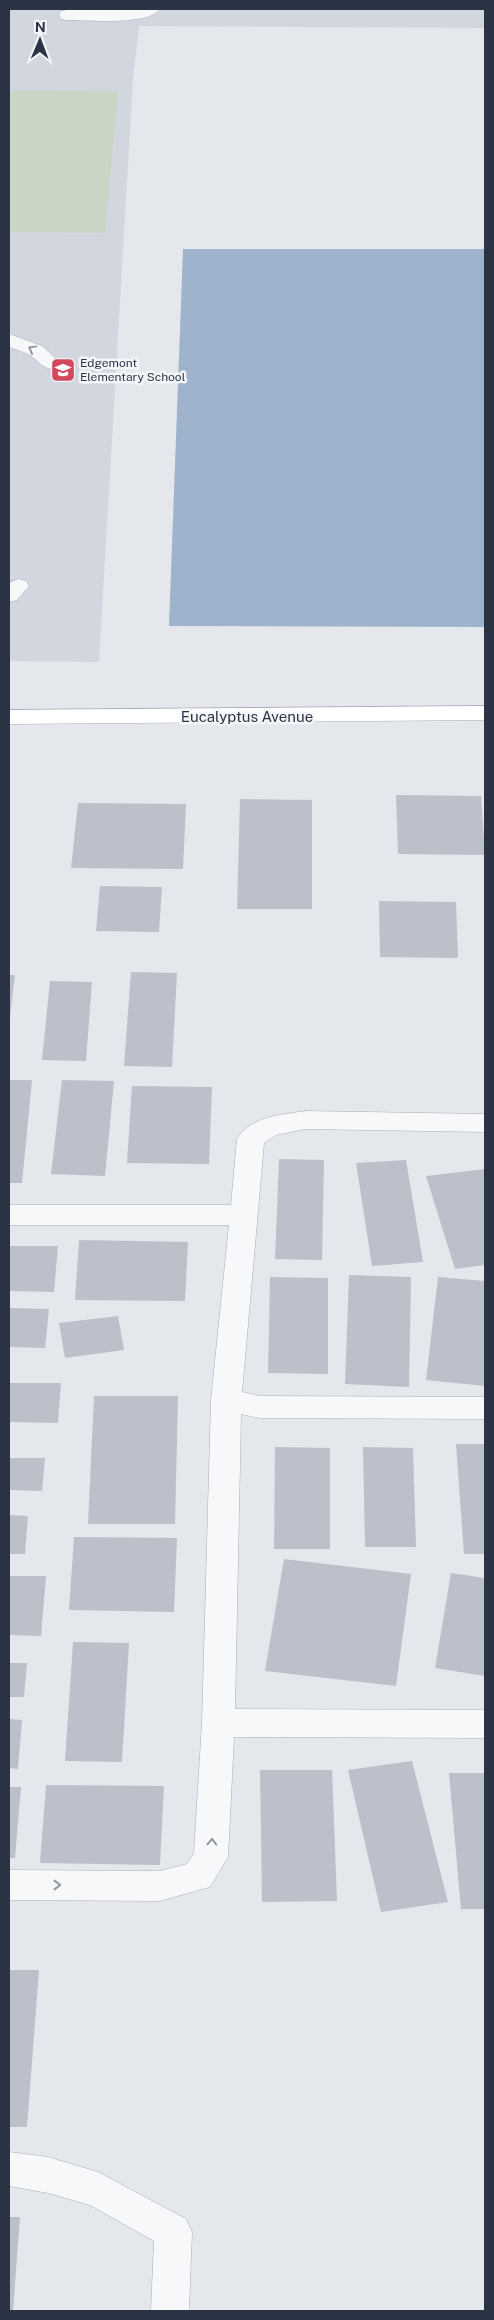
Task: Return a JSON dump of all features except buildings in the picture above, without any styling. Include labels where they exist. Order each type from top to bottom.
[{"type":"main road","name":"Eucalyptus Avenue","points":[[9,717],[485,713]]},
{"type":"street","points":[[67,15],[136,15],[151,9]]},
{"type":"street","points":[[9,340],[35,350],[52,364]]},
{"type":"street","points":[[9,1885],[160,1886],[198,1876],[212,1857],[218,1723],[226,1400],[251,1139],[268,1127],[305,1120],[485,1123]]},
{"type":"street","points":[[9,1216],[244,1216]]},
{"type":"street","points":[[226,1400],[260,1407],[485,1408]]},
{"type":"street","points":[[218,1723],[485,1724]]},
{"type":"street","points":[[9,2169],[48,2175],[98,2190],[173,2232],[170,2311]]},
{"type":"shaded area","name":"Edgemont Elementary School","points":[[9,9],[485,9],[485,28],[139,26],[133,79],[99,662],[9,661]]},
{"type":"green space","points":[[9,90],[118,91],[105,233],[9,232]]},
{"type":"water","points":[[183,249],[485,249],[485,627],[169,626]]},
{"type":"place","name":"Edgemont Elementary School","points":[[63,370]]}]
